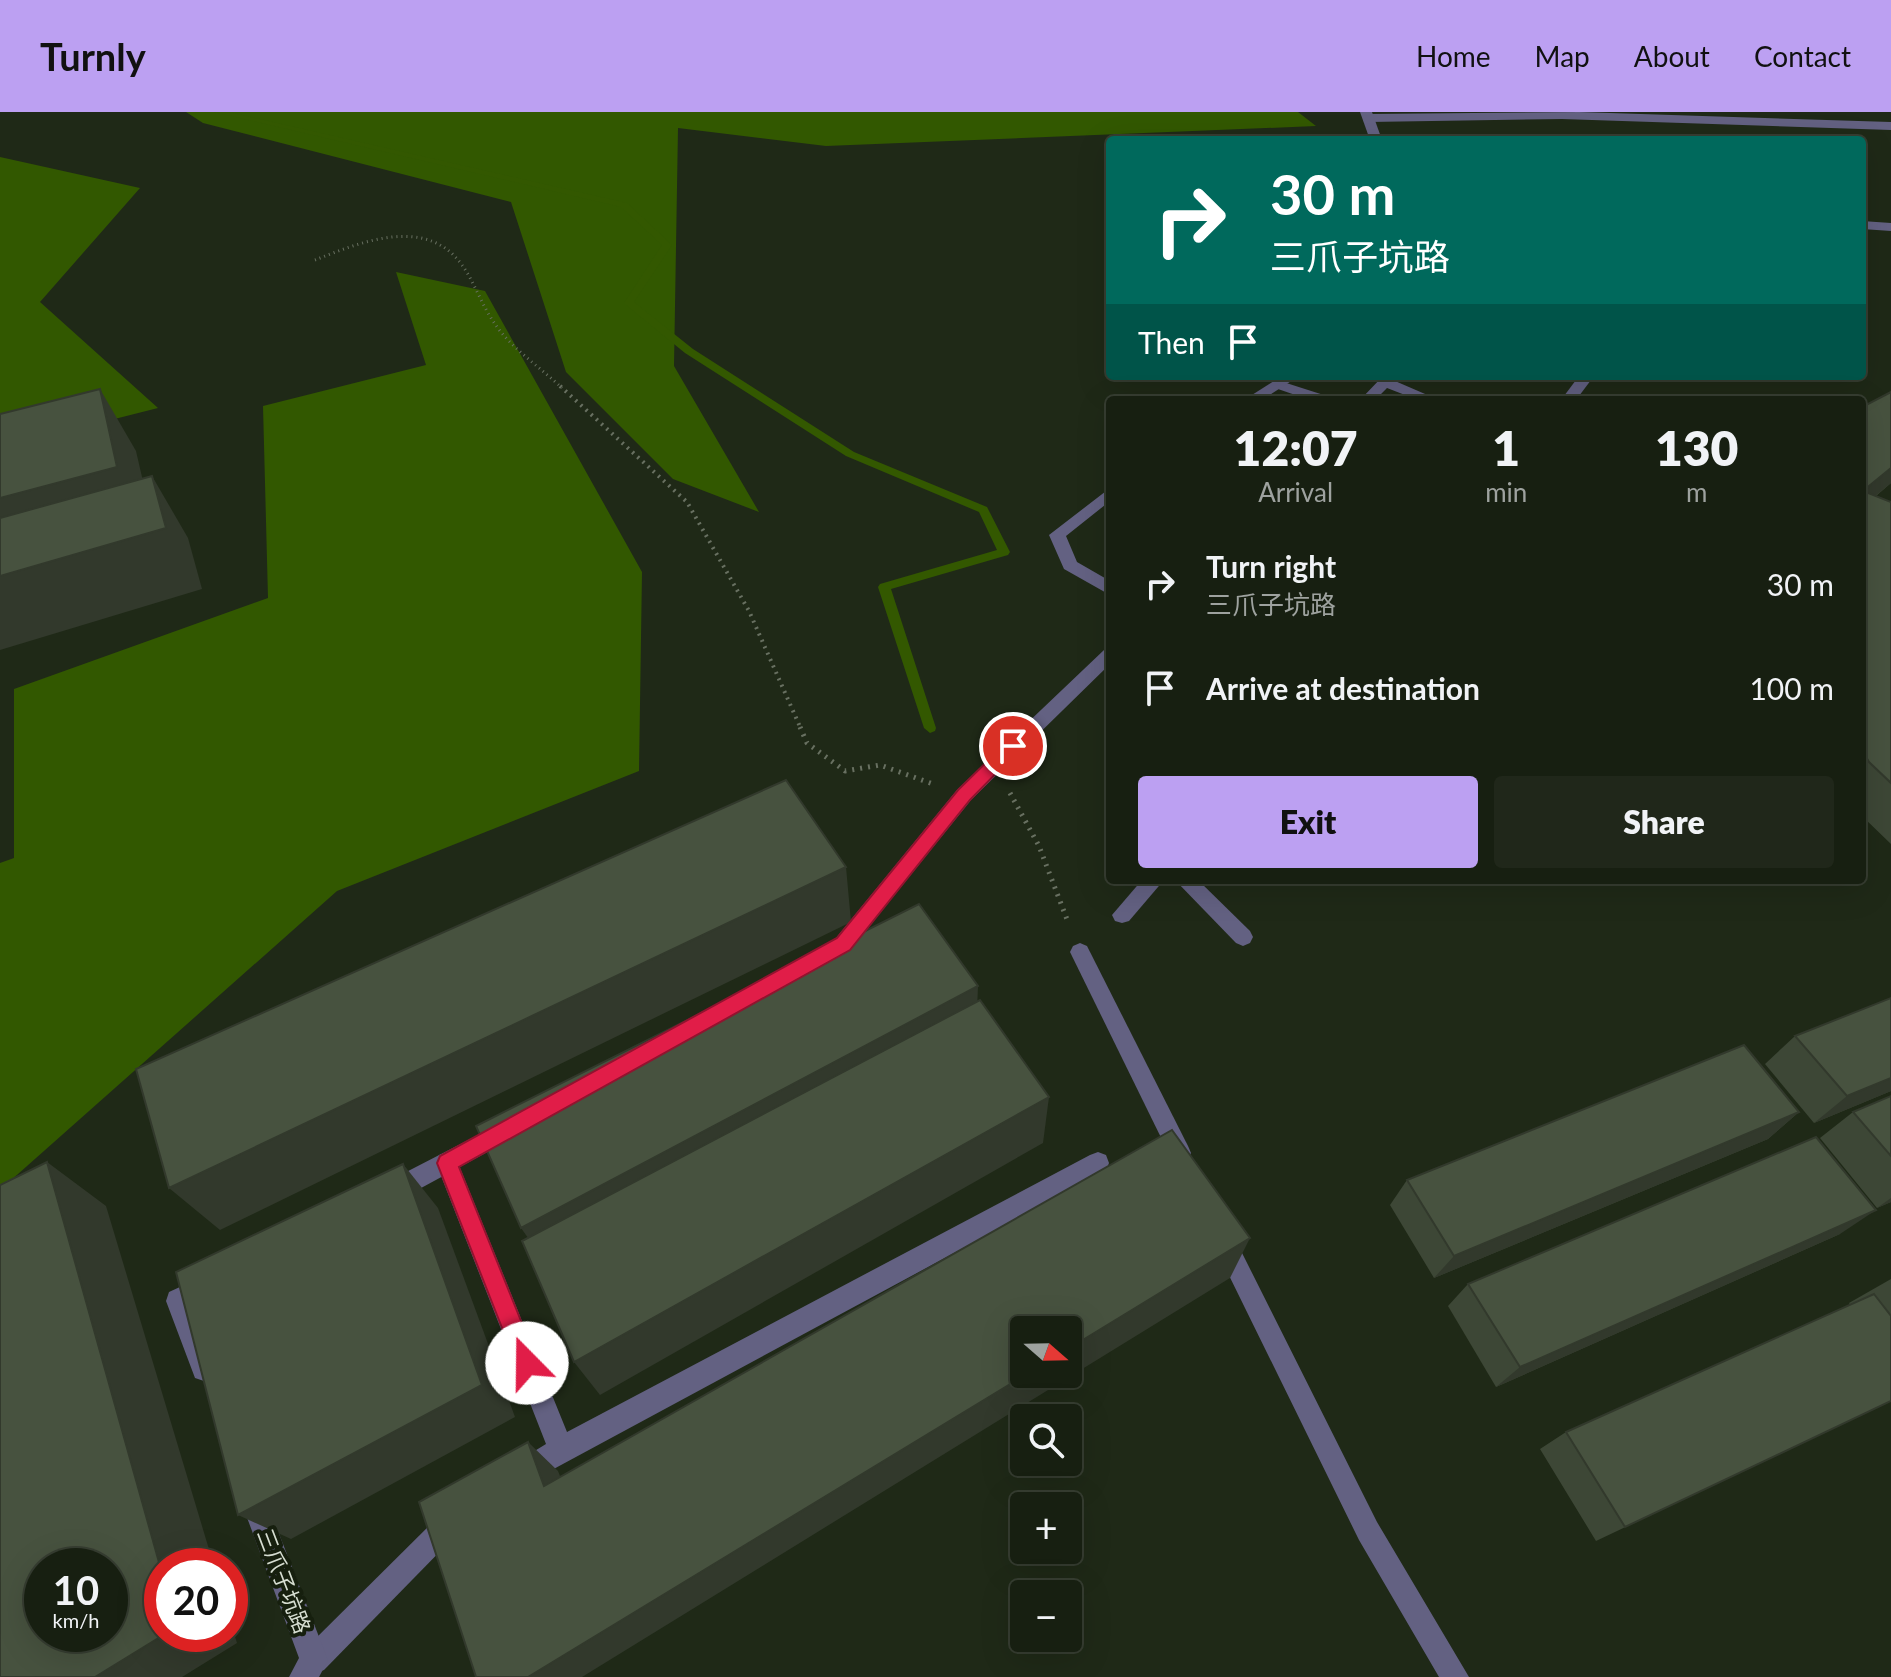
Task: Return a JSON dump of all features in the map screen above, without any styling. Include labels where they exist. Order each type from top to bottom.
[{"type":"street","points":[[1375,136],[1368,115],[1562,115],[1891,126]]},
{"type":"street","points":[[1866,225],[1891,227]]},
{"type":"street","points":[[1258,396],[1286,380],[1317,396]]},
{"type":"street","points":[[1371,396],[1387,380]]},
{"type":"street","points":[[1390,380],[1424,396]]},
{"type":"street","points":[[1571,396],[1584,380]]},
{"type":"street","points":[[1106,496],[1057,535],[1070,565],[1106,587]]},
{"type":"street","points":[[802,967],[843,944],[964,795],[1106,658]]},
{"type":"street","points":[[1122,915],[1150,884]]},
{"type":"street","points":[[1189,884],[1243,937]]},
{"type":"street","points":[[1080,952],[1190,1173]]},
{"type":"street","points":[[376,1199],[529,1118]]},
{"type":"street","points":[[447,1163],[561,1449]]},
{"type":"street","points":[[509,1482],[561,1449],[1098,1163]]},
{"type":"street","points":[[1218,1228],[1368,1531],[1455,1677]]},
{"type":"street","points":[[212,1391],[178,1301],[221,1279]]},
{"type":"street","name":"三爪子坑路","points":[[246,1481],[308,1669]]},
{"type":"street","points":[[308,1669],[458,1514],[471,1506]]},
{"type":"path","points":[[315,260],[365,240],[402,235],[435,242],[461,263],[496,327],[687,502],[749,611],[807,743],[845,771],[880,765],[964,795]]},
{"type":"path","points":[[994,764],[1039,846],[1080,952]]},
{"type":"green space","points":[[186,112],[1298,112],[1316,126],[826,146],[678,128],[674,366],[759,512],[673,479],[566,372],[511,202],[203,123]]},
{"type":"green space","points":[[0,157],[140,188],[40,302],[158,408],[0,448]]},
{"type":"green space","points":[[396,272],[485,291],[642,572],[639,771],[337,891],[0,1190],[0,863],[14,858],[14,689],[268,598],[263,406],[426,365]]},
{"type":"building","points":[[100,389],[117,467],[0,498],[0,414]]},
{"type":"building","points":[[1891,392],[1891,468],[1866,489],[1866,405]]},
{"type":"building","points":[[152,476],[166,528],[0,576],[0,518]]},
{"type":"building","points":[[1866,492],[1891,502],[1891,783],[1866,757]]},
{"type":"building","points":[[786,780],[846,867],[169,1188],[136,1069]]},
{"type":"building","points":[[919,904],[978,986],[521,1228],[476,1126]]},
{"type":"building","points":[[1891,998],[1891,1078],[1847,1096],[1795,1036]]},
{"type":"building","points":[[980,1000],[1049,1097],[574,1362],[522,1241]]},
{"type":"building","points":[[1744,1045],[1799,1112],[1454,1256],[1407,1180]]},
{"type":"building","points":[[1891,1096],[1891,1156],[1853,1112]]},
{"type":"building","points":[[1172,1130],[1250,1238],[1082,1340],[1082,1316],[1010,1316],[1010,1384],[528,1677],[476,1677],[419,1502],[528,1442],[544,1486]]},
{"type":"building","points":[[1816,1137],[1876,1210],[1520,1367],[1468,1284]]},
{"type":"building","points":[[47,1162],[155,1548],[144,1548],[144,1647],[95,1677],[0,1677],[0,1185]]},
{"type":"building","points":[[403,1164],[482,1385],[238,1515],[176,1272]]},
{"type":"building","points":[[1874,1294],[1891,1316],[1891,1401],[1625,1527],[1566,1432]]},
{"type":"waterway","points":[[218,112],[624,205],[667,245],[629,303],[689,351],[850,454],[983,510],[1004,552],[884,587],[930,728]]},
{"type":"route","points":[[527,1363],[447,1163],[843,944],[964,795],[1013,746]]}]
